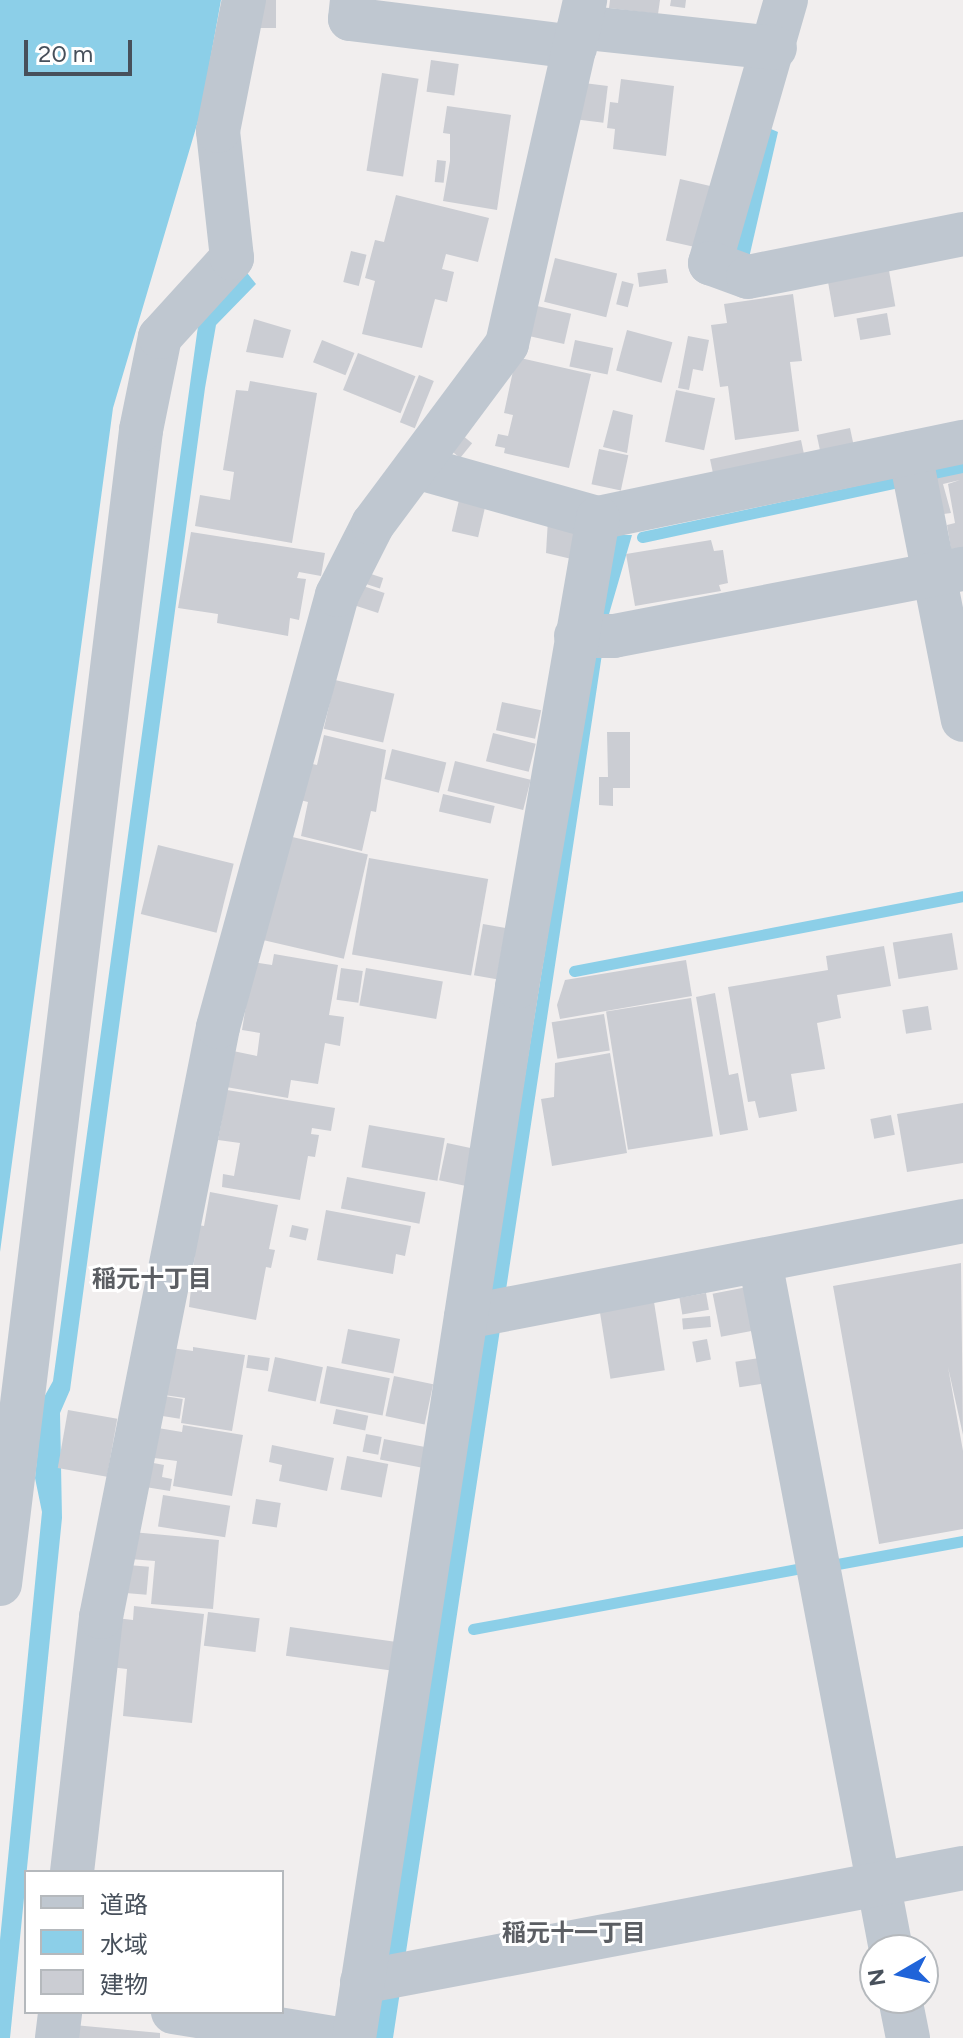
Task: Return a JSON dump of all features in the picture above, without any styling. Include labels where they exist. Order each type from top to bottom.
[{"type":"street","points":[[0,1584],[141,430],[160,337],[232,258],[218,131],[244,0]]},
{"type":"street","points":[[352,0],[350,19],[580,25],[775,48]]},
{"type":"street","points":[[786,0],[775,48],[710,263],[748,277],[963,234]]},
{"type":"street","points":[[72,1870],[101,1617],[218,1027],[337,595],[373,524],[507,344],[580,25]]},
{"type":"street","points":[[416,467],[598,518],[913,469],[963,442]]},
{"type":"street","points":[[913,469],[949,571],[963,720]]},
{"type":"street","points":[[354,2038],[378,1979],[592,636],[598,518]]},
{"type":"street","points":[[592,636],[949,571]]},
{"type":"street","points":[[483,1313],[963,1221]]},
{"type":"street","points":[[760,1261],[888,1934]]},
{"type":"street","points":[[378,1979],[963,1868]]},
{"type":"street","points":[[57,2038],[60,2014]]},
{"type":"street","points":[[185,2014],[333,2038]]},
{"type":"street","points":[[903,2014],[908,2038]]},
{"type":"water","points":[[0,0],[221,0],[201,111],[113,408],[0,1252]]},
{"type":"water","points":[[764,126],[778,132],[749,258],[731,254]]},
{"type":"water","points":[[240,264],[256,284],[216,325],[205,388],[70,1390],[60,1413],[62,1518],[27,1870],[24,1870],[10,2038],[0,2038],[0,1940],[42,1512],[35,1478],[43,1399],[53,1381],[198,326]]},
{"type":"water","points":[[612,535],[632,535],[607,621],[393,2038],[370,2038]]},
{"type":"building","points":[[257,0],[276,0],[276,28],[257,28]]},
{"type":"building","points":[[610,0],[660,0],[658,14],[609,8]]},
{"type":"building","points":[[671,0],[686,0],[685,8],[670,6]]},
{"type":"building","points":[[431,60],[459,64],[454,96],[427,92]]},
{"type":"building","points":[[382,73],[419,79],[403,177],[367,171]]},
{"type":"building","points":[[621,79],[674,86],[666,156],[613,149],[615,129],[607,128],[610,102],[618,103]]},
{"type":"building","points":[[584,83],[608,86],[603,123],[579,120]]},
{"type":"building","points":[[447,106],[511,115],[497,210],[443,201],[450,161],[450,134],[443,133]]},
{"type":"building","points":[[437,160],[446,161],[444,183],[435,182]]},
{"type":"building","points":[[680,179],[710,186],[696,247],[666,240]]},
{"type":"building","points":[[396,195],[489,218],[478,262],[446,254],[442,269],[454,272],[447,302],[435,299],[422,348],[362,334],[375,281],[365,278],[375,240],[384,242]]},
{"type":"building","points":[[351,251],[367,255],[359,286],[343,282]]},
{"type":"building","points":[[555,258],[617,273],[606,317],[544,302]]},
{"type":"building","points":[[888,265],[895,306],[834,317],[827,276]]},
{"type":"building","points":[[666,269],[668,283],[639,287],[637,273]]},
{"type":"building","points":[[622,281],[634,284],[628,307],[616,304]]},
{"type":"building","points":[[793,294],[802,361],[790,362],[799,431],[735,440],[728,386],[720,387],[711,325],[727,323],[724,304]]},
{"type":"building","points":[[537,306],[571,314],[564,344],[530,336]]},
{"type":"building","points":[[887,313],[891,335],[860,340],[856,318]]},
{"type":"building","points":[[254,319],[291,330],[283,358],[246,352]]},
{"type":"building","points":[[627,330],[672,342],[662,383],[616,371]]},
{"type":"building","points":[[688,336],[709,340],[703,371],[693,369],[689,390],[678,388]]},
{"type":"building","points":[[322,340],[354,353],[345,375],[313,362]]},
{"type":"building","points":[[575,340],[613,348],[608,375],[569,366]]},
{"type":"building","points":[[358,353],[415,376],[401,413],[343,390]]},
{"type":"building","points":[[516,357],[591,374],[569,468],[504,453],[505,448],[495,446],[498,434],[508,436],[513,415],[504,413]]},
{"type":"building","points":[[419,375],[434,381],[415,428],[400,422]]},
{"type":"building","points":[[250,381],[317,393],[292,543],[195,526],[200,495],[230,500],[234,472],[223,470],[236,390],[248,391]]},
{"type":"building","points":[[676,390],[715,398],[704,450],[665,442]]},
{"type":"building","points":[[613,410],[633,415],[627,453],[603,447]]},
{"type":"building","points":[[850,428],[855,452],[822,460],[817,435]]},
{"type":"building","points":[[462,435],[472,443],[460,458],[450,450]]},
{"type":"building","points":[[801,440],[806,464],[715,484],[710,459]]},
{"type":"building","points":[[599,449],[628,455],[621,490],[592,484]]},
{"type":"building","points":[[963,473],[963,548],[951,549],[947,525],[955,523],[948,484],[960,480],[943,484],[951,513],[936,515],[930,480]]},
{"type":"building","points":[[459,500],[485,506],[478,537],[452,531]]},
{"type":"building","points":[[548,519],[577,527],[576,560],[546,553]]},
{"type":"building","points":[[191,532],[325,553],[321,576],[299,572],[297,578],[306,579],[299,620],[290,618],[288,636],[217,623],[218,614],[178,608]]},
{"type":"building","points":[[711,540],[714,551],[723,550],[728,583],[719,585],[721,591],[635,606],[626,554]]},
{"type":"building","points":[[368,573],[383,578],[380,588],[365,583]]},
{"type":"building","points":[[357,584],[385,593],[378,613],[351,604]]},
{"type":"building","points":[[335,680],[394,694],[383,742],[324,729]]},
{"type":"building","points":[[502,702],[541,710],[535,739],[496,730]]},
{"type":"building","points":[[607,732],[630,732],[630,788],[613,788],[613,806],[599,805],[599,777],[608,777]]},
{"type":"building","points":[[493,733],[536,744],[529,772],[486,761]]},
{"type":"building","points":[[324,735],[386,750],[376,812],[371,811],[362,851],[301,836],[308,802],[300,800],[308,763],[317,765]]},
{"type":"building","points":[[392,749],[446,763],[439,793],[385,779]]},
{"type":"building","points":[[455,761],[531,780],[523,810],[448,791]]},
{"type":"building","points":[[443,794],[495,806],[491,823],[439,812]]},
{"type":"building","points":[[288,836],[368,854],[344,959],[264,940]]},
{"type":"building","points":[[158,845],[234,864],[217,933],[141,914]]},
{"type":"building","points":[[369,858],[488,879],[471,976],[352,955]]},
{"type":"building","points":[[483,924],[506,928],[497,979],[474,975]]},
{"type":"building","points":[[952,933],[958,970],[899,979],[893,942]]},
{"type":"building","points":[[884,946],[891,986],[837,995],[841,1018],[817,1023],[825,1069],[791,1074],[797,1111],[759,1118],[755,1101],[748,1102],[728,987],[828,970],[826,956]]},
{"type":"building","points":[[274,954],[338,965],[329,1015],[344,1017],[340,1046],[325,1043],[318,1084],[291,1080],[288,1098],[226,1087],[233,1051],[257,1056],[260,1033],[242,1030],[253,962],[272,965]]},
{"type":"building","points":[[686,960],[692,996],[560,1019],[557,1005],[565,980]]},
{"type":"building","points":[[341,968],[363,971],[358,1003],[337,1000]]},
{"type":"building","points":[[366,968],[443,982],[436,1019],[359,1005]]},
{"type":"building","points":[[715,993],[729,1075],[738,1073],[748,1130],[720,1135],[696,997]]},
{"type":"building","points":[[691,998],[713,1136],[628,1150],[606,1011]]},
{"type":"building","points":[[928,1006],[932,1030],[906,1034],[902,1010]]},
{"type":"building","points":[[604,1014],[610,1051],[557,1059],[552,1022]]},
{"type":"building","points":[[610,1053],[627,1153],[552,1166],[541,1099],[554,1097],[555,1063]]},
{"type":"building","points":[[227,1090],[335,1108],[331,1131],[312,1128],[311,1134],[319,1135],[315,1157],[308,1156],[300,1200],[222,1187],[223,1174],[234,1176],[240,1143],[218,1140]]},
{"type":"building","points":[[963,1103],[963,1163],[907,1172],[897,1114]]},
{"type":"building","points":[[891,1115],[895,1135],[874,1139],[870,1119]]},
{"type":"building","points":[[369,1125],[445,1138],[437,1181],[362,1167]]},
{"type":"building","points":[[447,1143],[476,1149],[468,1186],[439,1180]]},
{"type":"building","points":[[347,1177],[426,1192],[419,1224],[341,1208]]},
{"type":"building","points":[[210,1192],[278,1205],[269,1249],[275,1250],[271,1268],[266,1267],[256,1320],[189,1307],[198,1225],[204,1226]]},
{"type":"building","points":[[326,1210],[411,1226],[405,1256],[396,1254],[393,1274],[317,1260]]},
{"type":"building","points":[[292,1225],[309,1229],[306,1241],[289,1237]]},
{"type":"building","points":[[961,1263],[963,1435],[948,1367],[963,1451],[963,1529],[879,1544],[833,1286]]},
{"type":"building","points":[[747,1287],[755,1330],[721,1337],[713,1294]]},
{"type":"building","points":[[706,1293],[709,1310],[682,1314],[679,1298]]},
{"type":"building","points":[[654,1302],[665,1370],[610,1379],[600,1311]]},
{"type":"building","points":[[710,1316],[711,1327],[683,1329],[682,1318]]},
{"type":"building","points":[[348,1329],[400,1339],[393,1373],[341,1363]]},
{"type":"building","points":[[707,1339],[711,1360],[696,1362],[692,1342]]},
{"type":"building","points":[[193,1347],[245,1355],[232,1431],[181,1423],[185,1398],[164,1395],[171,1348],[193,1351]]},
{"type":"building","points":[[248,1355],[270,1358],[268,1371],[246,1368]]},
{"type":"building","points":[[275,1357],[323,1367],[316,1401],[268,1391]]},
{"type":"building","points":[[765,1357],[769,1383],[739,1387],[735,1362]]},
{"type":"building","points":[[327,1366],[390,1378],[383,1416],[320,1403]]},
{"type":"building","points":[[394,1376],[433,1384],[425,1424],[385,1416]]},
{"type":"building","points":[[164,1396],[183,1399],[180,1419],[161,1416]]},
{"type":"building","points":[[336,1409],[368,1416],[365,1431],[333,1424]]},
{"type":"building","points":[[68,1410],[117,1419],[107,1477],[58,1468]]},
{"type":"building","points":[[183,1425],[243,1435],[232,1496],[173,1486],[177,1461],[147,1457],[152,1427],[182,1432]]},
{"type":"building","points":[[366,1434],[382,1437],[378,1455],[363,1452]]},
{"type":"building","points":[[384,1439],[430,1448],[426,1469],[380,1460]]},
{"type":"building","points":[[272,1445],[334,1458],[327,1491],[279,1481],[282,1465],[269,1462]]},
{"type":"building","points":[[347,1456],[388,1464],[382,1497],[341,1489]]},
{"type":"building","points":[[143,1461],[164,1465],[162,1477],[172,1479],[170,1491],[139,1486]]},
{"type":"building","points":[[163,1495],[230,1506],[225,1537],[158,1527]]},
{"type":"building","points":[[256,1499],[281,1503],[277,1528],[252,1524]]},
{"type":"building","points":[[132,1532],[219,1540],[213,1609],[151,1604],[155,1561],[130,1559]]},
{"type":"building","points":[[128,1565],[149,1567],[146,1595],[126,1593]]},
{"type":"building","points":[[134,1606],[204,1614],[192,1723],[123,1716],[127,1669],[110,1667],[116,1618],[133,1620]]},
{"type":"building","points":[[208,1612],[260,1618],[255,1652],[204,1646]]},
{"type":"building","points":[[290,1627],[395,1642],[391,1670],[286,1656]]},
{"type":"building","points":[[74,2025],[160,2033],[160,2038],[72,2038]]},
{"type":"waterway","points":[[925,476],[963,468]]},
{"type":"waterway","points":[[642,537],[908,480]]},
{"type":"waterway","points":[[574,971],[963,896]]},
{"type":"waterway","points":[[832,1565],[963,1541]]},
{"type":"waterway","points":[[473,1629],[802,1568]]},
{"type":"district","name":"稲元十丁目","points":[[152,1279]]},
{"type":"district","name":"稲元十一丁目","points":[[574,1933]]}]
